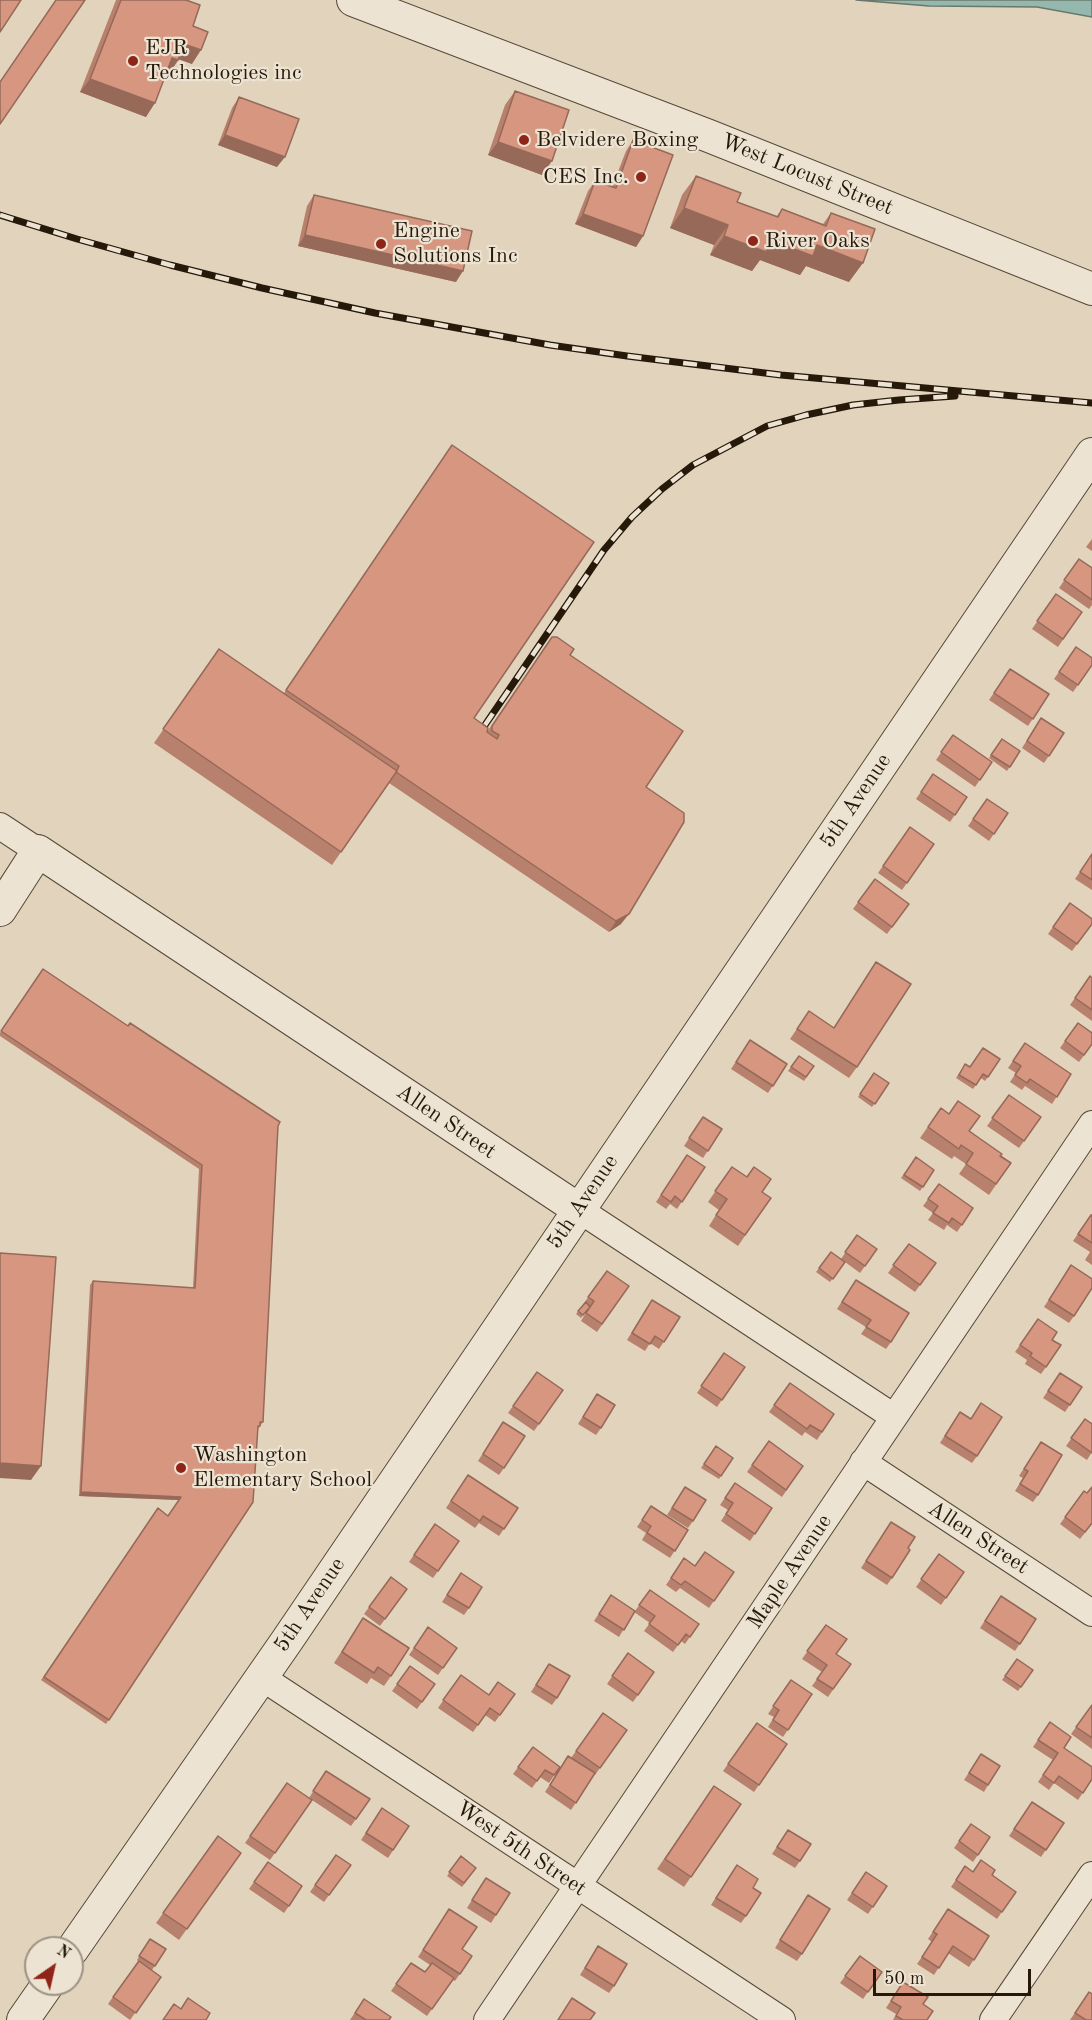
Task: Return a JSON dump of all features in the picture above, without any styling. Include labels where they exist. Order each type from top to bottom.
[{"type":"street","name":"West Locust Street","points":[[353,0],[710,136],[1092,289]]},
{"type":"street","name":"5th Avenue","points":[[82,1936],[261,1677],[1092,455]]},
{"type":"street","name":"Allen Street","points":[[0,826],[894,1417]]},
{"type":"street","points":[[0,910],[38,851]]},
{"type":"street","name":"Maple Avenue","points":[[487,2020],[1092,1124]]},
{"type":"street","name":"Allen Street","points":[[863,1462],[1092,1613]]},
{"type":"street","name":"West 5th Street","points":[[261,1677],[782,2020]]},
{"type":"street","points":[[993,2020],[1092,1875]]},
{"type":"street","points":[[23,2020],[40,1996]]},
{"type":"water","points":[[856,0],[1092,0],[1092,17],[1037,7],[929,6]]},
{"type":"building","points":[[0,0],[21,0],[0,32]]},
{"type":"building","points":[[56,0],[85,0],[0,124],[0,82]]},
{"type":"building","name":"EJR Technologies inc","points":[[121,0],[186,0],[200,5],[193,26],[208,32],[201,50],[184,44],[178,60],[172,58],[155,103],[90,79]]},
{"type":"building","name":"Belvidere Boxing","points":[[515,91],[569,110],[552,161],[498,142]]},
{"type":"building","points":[[239,97],[299,119],[285,157],[225,135]]},
{"type":"building","points":[[633,140],[673,155],[643,236],[583,214],[595,181],[616,188]]},
{"type":"building","points":[[696,176],[741,193],[737,202],[778,217],[782,209],[826,226],[831,213],[875,229],[863,263],[817,245],[813,256],[770,240],[766,252],[724,236],[728,225],[684,208]]},
{"type":"building","name":"Engine Solutions Inc","points":[[314,195],[472,231],[463,271],[305,235]]},
{"type":"building","points":[[452,445],[594,542],[474,718],[488,728],[487,732],[497,739],[499,735],[492,731],[492,726],[552,637],[557,637],[574,649],[570,655],[683,731],[646,787],[684,813],[684,822],[629,914],[616,921],[396,772],[399,766],[286,690]]},
{"type":"building","points":[[1079,559],[1092,568],[1092,600],[1064,580]]},
{"type":"building","points":[[1056,594],[1082,612],[1063,639],[1037,621]]},
{"type":"building","points":[[1076,647],[1092,658],[1092,665],[1078,685],[1059,672]]},
{"type":"building","points":[[219,649],[397,771],[341,852],[163,729]]},
{"type":"building","points":[[1010,669],[1049,694],[1033,719],[994,693]]},
{"type":"building","points":[[1041,718],[1064,733],[1049,756],[1027,741]]},
{"type":"building","points":[[953,735],[992,762],[980,780],[941,752]]},
{"type":"building","points":[[1002,739],[1020,751],[1010,767],[991,755]]},
{"type":"building","points":[[933,774],[967,797],[955,815],[921,792]]},
{"type":"building","points":[[987,799],[1008,813],[994,834],[973,819]]},
{"type":"building","points":[[910,827],[934,844],[907,883],[883,866]]},
{"type":"building","points":[[1092,854],[1092,880],[1080,872]]},
{"type":"building","points":[[875,879],[909,904],[892,927],[858,902]]},
{"type":"building","points":[[1070,903],[1092,919],[1092,924],[1077,944],[1053,927]]},
{"type":"building","points":[[876,962],[911,984],[857,1067],[797,1029],[809,1011],[834,1028]]},
{"type":"building","name":"Washington Elementary School","points":[[43,969],[128,1026],[130,1023],[280,1122],[263,1422],[260,1422],[258,1426],[253,1502],[109,1720],[44,1677],[158,1508],[168,1516],[181,1497],[81,1492],[93,1281],[195,1288],[202,1165],[1,1031]]},
{"type":"building","points":[[1090,976],[1092,978],[1092,1010],[1075,998]]},
{"type":"building","points":[[1078,1023],[1092,1033],[1092,1044],[1084,1055],[1065,1041]]},
{"type":"building","points":[[750,1040],[787,1064],[773,1086],[736,1062]]},
{"type":"building","points":[[1025,1043],[1071,1074],[1057,1097],[1030,1079],[1027,1083],[1015,1075],[1021,1066],[1013,1061]]},
{"type":"building","points":[[983,1048],[1000,1059],[988,1077],[983,1074],[976,1085],[959,1075],[965,1064],[970,1067]]},
{"type":"building","points":[[799,1056],[814,1066],[806,1077],[791,1067]]},
{"type":"building","points":[[874,1073],[889,1083],[875,1104],[860,1094]]},
{"type":"building","points":[[1009,1095],[1041,1117],[1024,1141],[992,1118]]},
{"type":"building","points":[[958,1101],[980,1116],[969,1131],[1011,1163],[996,1184],[966,1164],[973,1153],[961,1145],[959,1149],[928,1127],[941,1108],[949,1114]]},
{"type":"building","points":[[703,1117],[722,1129],[708,1151],[689,1138]]},
{"type":"building","points":[[687,1155],[705,1167],[682,1202],[675,1196],[671,1202],[661,1195]]},
{"type":"building","points":[[916,1157],[934,1170],[923,1187],[904,1175]]},
{"type":"building","points":[[732,1167],[747,1177],[754,1167],[771,1179],[762,1192],[771,1198],[745,1235],[716,1215],[727,1199],[715,1191]]},
{"type":"building","points":[[939,1184],[973,1208],[962,1225],[952,1218],[949,1223],[933,1213],[938,1206],[928,1199]]},
{"type":"building","points":[[1092,1215],[1092,1243],[1078,1234]]},
{"type":"building","points":[[857,1235],[877,1249],[865,1266],[845,1252]]},
{"type":"building","points":[[909,1244],[936,1263],[920,1285],[893,1265]]},
{"type":"building","points":[[831,1252],[845,1262],[833,1279],[819,1268]]},
{"type":"building","points":[[0,1253],[56,1257],[41,1466],[0,1463]]},
{"type":"building","points":[[1071,1265],[1092,1279],[1092,1288],[1074,1316],[1049,1300]]},
{"type":"building","points":[[607,1271],[629,1286],[602,1324],[586,1313],[594,1301],[588,1297]]},
{"type":"building","points":[[856,1280],[909,1313],[891,1342],[866,1327],[871,1320],[842,1302]]},
{"type":"building","points":[[652,1300],[680,1317],[664,1342],[655,1336],[650,1344],[632,1333]]},
{"type":"building","points":[[586,1302],[590,1307],[583,1315],[578,1311]]},
{"type":"building","points":[[1038,1319],[1057,1332],[1052,1340],[1061,1345],[1046,1367],[1030,1356],[1032,1353],[1020,1345]]},
{"type":"building","points":[[724,1353],[745,1367],[722,1400],[701,1386]]},
{"type":"building","points":[[537,1372],[563,1390],[539,1424],[513,1406]]},
{"type":"building","points":[[1060,1373],[1082,1387],[1070,1405],[1048,1391]]},
{"type":"building","points":[[790,1383],[834,1414],[822,1432],[810,1425],[807,1429],[774,1405]]},
{"type":"building","points":[[597,1394],[615,1405],[601,1428],[583,1417]]},
{"type":"building","points":[[981,1403],[1002,1417],[977,1456],[945,1436],[960,1412],[971,1419]]},
{"type":"building","points":[[1085,1419],[1092,1424],[1092,1453],[1071,1438]]},
{"type":"building","points":[[503,1422],[525,1436],[504,1468],[483,1454]]},
{"type":"building","points":[[769,1441],[803,1466],[786,1490],[752,1465]]},
{"type":"building","points":[[1041,1442],[1062,1455],[1038,1495],[1020,1484],[1028,1471],[1024,1469]]},
{"type":"building","points":[[716,1446],[733,1458],[721,1476],[704,1464]]},
{"type":"building","points":[[468,1475],[518,1508],[504,1529],[483,1516],[480,1521],[451,1501]]},
{"type":"building","points":[[735,1483],[772,1508],[755,1534],[726,1514],[733,1503],[725,1498]]},
{"type":"building","points":[[685,1487],[706,1500],[693,1521],[672,1508]]},
{"type":"building","points":[[1092,1487],[1092,1523],[1085,1532],[1065,1517],[1084,1491],[1087,1493]]},
{"type":"building","points":[[651,1506],[688,1530],[675,1551],[647,1533],[651,1526],[642,1520]]},
{"type":"building","points":[[891,1522],[915,1537],[908,1548],[910,1550],[892,1578],[866,1561]]},
{"type":"building","points":[[435,1524],[459,1541],[438,1571],[414,1555]]},
{"type":"building","points":[[705,1552],[734,1572],[714,1601],[685,1581],[681,1585],[671,1578],[684,1558],[695,1566]]},
{"type":"building","points":[[939,1554],[964,1572],[946,1598],[921,1579]]},
{"type":"building","points":[[461,1573],[482,1587],[469,1608],[447,1595]]},
{"type":"building","points":[[391,1577],[407,1589],[385,1619],[369,1607]]},
{"type":"building","points":[[650,1590],[699,1624],[690,1637],[686,1634],[678,1645],[649,1624],[655,1616],[639,1605]]},
{"type":"building","points":[[611,1595],[635,1611],[624,1630],[599,1614]]},
{"type":"building","points":[[1001,1596],[1036,1619],[1020,1644],[985,1621]]},
{"type":"building","points":[[363,1618],[409,1648],[391,1676],[378,1667],[374,1673],[342,1652]]},
{"type":"building","points":[[826,1625],[847,1639],[836,1654],[851,1664],[833,1689],[817,1679],[827,1665],[807,1651]]},
{"type":"building","points":[[428,1627],[457,1648],[443,1668],[414,1648]]},
{"type":"building","points":[[628,1653],[654,1672],[638,1695],[612,1676]]},
{"type":"building","points":[[1017,1659],[1033,1670],[1021,1687],[1005,1676]]},
{"type":"building","points":[[549,1664],[570,1676],[557,1698],[536,1685]]},
{"type":"building","points":[[410,1666],[435,1684],[422,1702],[397,1684]]},
{"type":"building","points":[[461,1675],[489,1695],[498,1682],[515,1694],[500,1715],[490,1708],[478,1725],[443,1700]]},
{"type":"building","points":[[791,1680],[812,1694],[788,1730],[773,1720],[779,1710],[773,1706]]},
{"type":"building","points":[[1092,1705],[1092,1738],[1076,1727]]},
{"type":"building","points":[[603,1713],[627,1730],[600,1768],[576,1751]]},
{"type":"building","points":[[1050,1722],[1071,1737],[1064,1748],[1092,1767],[1092,1779],[1083,1793],[1059,1776],[1054,1783],[1043,1775],[1058,1753],[1038,1740]]},
{"type":"building","points":[[757,1723],[787,1744],[759,1785],[728,1764]]},
{"type":"building","points":[[533,1747],[560,1767],[554,1775],[545,1770],[537,1781],[518,1767]]},
{"type":"building","points":[[981,1754],[1000,1766],[988,1785],[969,1773]]},
{"type":"building","points":[[568,1756],[595,1773],[576,1803],[550,1785]]},
{"type":"building","points":[[326,1771],[370,1799],[356,1819],[313,1791]]},
{"type":"building","points":[[287,1783],[312,1800],[275,1853],[250,1836]]},
{"type":"building","points":[[714,1786],[741,1804],[691,1877],[665,1859]]},
{"type":"building","points":[[1032,1802],[1064,1823],[1046,1850],[1014,1829]]},
{"type":"building","points":[[382,1808],[409,1826],[393,1850],[366,1833]]},
{"type":"building","points":[[971,1824],[990,1837],[978,1855],[959,1841]]},
{"type":"building","points":[[788,1830],[811,1844],[800,1861],[777,1847]]},
{"type":"building","points":[[218,1836],[241,1853],[187,1929],[163,1913]]},
{"type":"building","points":[[336,1855],[351,1865],[329,1895],[315,1885]]},
{"type":"building","points":[[461,1856],[476,1868],[464,1883],[449,1872]]},
{"type":"building","points":[[981,1860],[995,1870],[992,1875],[1016,1892],[1002,1912],[956,1880],[965,1866],[973,1872]]},
{"type":"building","points":[[268,1862],[302,1886],[289,1906],[254,1882]]},
{"type":"building","points":[[737,1865],[758,1879],[753,1888],[761,1893],[746,1916],[716,1898]]},
{"type":"building","points":[[866,1872],[887,1886],[873,1907],[852,1893]]},
{"type":"building","points":[[486,1878],[510,1893],[496,1915],[472,1900]]},
{"type":"building","points":[[808,1895],[830,1909],[802,1954],[780,1940]]},
{"type":"building","points":[[449,1909],[477,1927],[462,1949],[472,1956],[460,1974],[423,1950]]},
{"type":"building","points":[[948,1909],[989,1936],[974,1960],[953,1946],[939,1968],[922,1957],[937,1934],[933,1932]]},
{"type":"building","points":[[150,1939],[166,1949],[155,1966],[139,1956]]},
{"type":"building","points":[[598,1946],[627,1964],[614,1986],[585,1968]]},
{"type":"building","points":[[860,1956],[882,1972],[868,1992],[845,1976]]},
{"type":"building","points":[[139,1961],[161,1977],[136,2013],[113,1997]]},
{"type":"building","points":[[411,1963],[425,1972],[432,1963],[454,1978],[432,2009],[396,1984]]},
{"type":"building","points":[[903,1982],[928,1997],[923,2004],[933,2011],[927,2020],[903,2020],[896,2016],[901,2007],[891,2001]]},
{"type":"building","points":[[1089,1992],[1092,1994],[1092,2020],[1086,2020],[1075,2013]]},
{"type":"building","points":[[188,1998],[210,2013],[206,2020],[163,2020],[174,2004],[181,2009]]},
{"type":"building","points":[[572,1998],[595,2013],[590,2020],[558,2020]]},
{"type":"building","points":[[364,1999],[391,2017],[389,2020],[366,2020],[355,2013]]},
{"type":"railway","points":[[0,215],[170,265],[262,288],[375,313],[550,345],[781,375],[1092,403]]},
{"type":"railway","points":[[485,725],[604,550],[632,517],[662,489],[693,465],[767,426],[806,415],[853,405],[955,396]]},
{"type":"place","name":"EJR Technologies inc","points":[[133,61]]},
{"type":"place","name":"Belvidere Boxing","points":[[524,140]]},
{"type":"place","name":"CES Inc.","points":[[641,177]]},
{"type":"place","name":"River Oaks","points":[[753,241]]},
{"type":"place","name":"Engine Solutions Inc","points":[[381,244]]},
{"type":"place","name":"Washington Elementary School","points":[[181,1468]]}]
